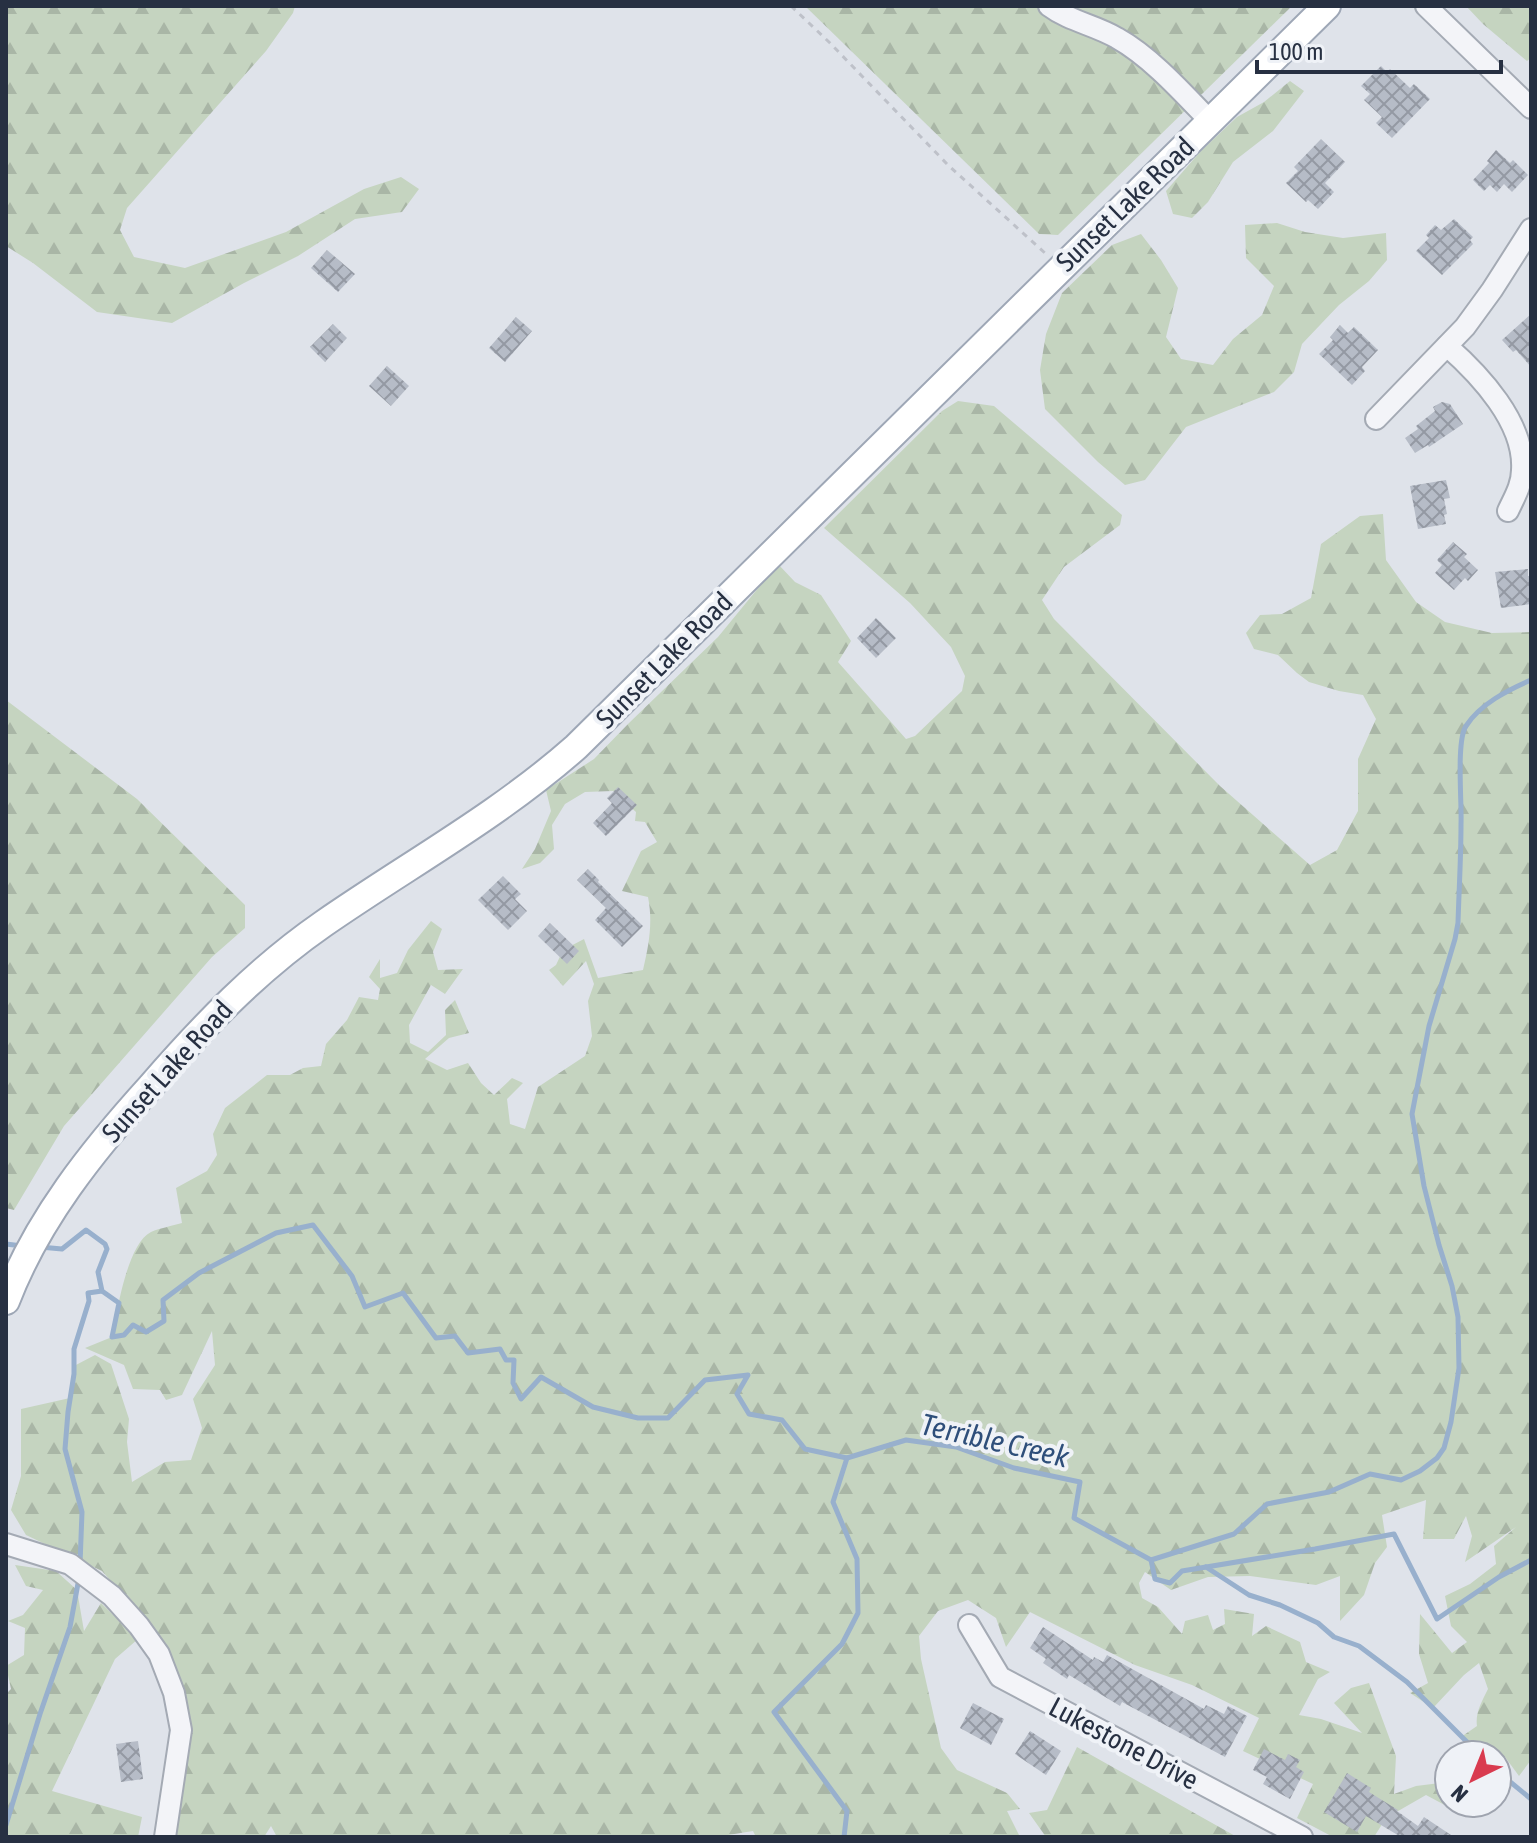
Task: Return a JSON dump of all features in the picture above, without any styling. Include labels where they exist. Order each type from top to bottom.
[{"type":"main road","name":"Sunset Lake Road","points":[[6,1301],[42,1227],[76,1176],[173,1060],[237,994],[286,951],[503,806],[570,752],[1327,6]]},
{"type":"street","points":[[1049,6],[1058,13],[1119,39],[1153,64],[1210,121]]},
{"type":"street","points":[[1426,6],[1531,108]]},
{"type":"street","points":[[1376,419],[1465,327],[1531,229]]},
{"type":"street","points":[[1447,346],[1487,385],[1505,411],[1517,440],[1523,468],[1508,511]]},
{"type":"street","points":[[6,1544],[70,1564],[112,1596],[159,1654],[174,1693],[181,1730],[165,1837]]},
{"type":"street","name":"Lukestone Drive","points":[[969,1625],[1000,1677],[1302,1837]]},
{"type":"path","points":[[791,6],[948,165],[1060,268]]},
{"type":"green space","points":[[6,6],[295,6],[266,51],[127,208],[120,230],[134,257],[185,268],[286,232],[364,189],[401,177],[419,189],[402,212],[355,219],[298,256],[172,323],[97,312],[6,246]]},
{"type":"green space","points":[[805,6],[1292,6],[1058,235],[1039,234]]},
{"type":"green space","points":[[1466,6],[1531,6],[1531,58],[1527,61]]},
{"type":"green space","points":[[1290,81],[1304,91],[1273,131],[1233,162],[1208,202],[1192,218],[1173,214],[1166,191],[1200,152],[1237,117],[1264,102]]},
{"type":"green space","points":[[1277,223],[1305,232],[1343,238],[1386,233],[1387,260],[1302,344],[1294,372],[1274,392],[1186,427],[1145,480],[1125,485],[1045,409],[1040,370],[1046,334],[1062,293],[1112,245],[1141,234],[1178,288],[1166,337],[1181,359],[1213,365],[1233,339],[1262,315],[1274,286],[1246,258],[1245,225]]},
{"type":"green space","points":[[958,401],[994,406],[1122,515],[1120,525],[1064,567],[1042,600],[1054,619],[1220,786],[1310,865],[1337,850],[1358,811],[1358,759],[1376,719],[1363,695],[1309,682],[1278,655],[1254,649],[1246,633],[1260,615],[1282,614],[1311,598],[1321,544],[1360,516],[1383,514],[1386,560],[1416,602],[1445,622],[1492,633],[1531,632],[1531,1760],[1519,1776],[1513,1768],[1513,1739],[1461,1737],[1477,1726],[1478,1712],[1488,1689],[1479,1663],[1433,1708],[1410,1693],[1428,1683],[1419,1654],[1420,1614],[1452,1653],[1467,1642],[1451,1626],[1445,1596],[1470,1584],[1496,1564],[1494,1546],[1516,1527],[1465,1562],[1472,1536],[1466,1516],[1454,1539],[1423,1539],[1426,1500],[1382,1515],[1387,1547],[1375,1563],[1364,1595],[1340,1621],[1340,1576],[1316,1585],[1250,1576],[1208,1577],[1171,1590],[1145,1572],[1139,1583],[1142,1598],[1158,1607],[1182,1634],[1185,1621],[1208,1615],[1213,1630],[1225,1624],[1224,1609],[1254,1614],[1252,1636],[1266,1626],[1300,1642],[1306,1662],[1330,1672],[1318,1679],[1299,1715],[1362,1733],[1334,1703],[1351,1688],[1369,1683],[1396,1756],[1394,1794],[1433,1784],[1433,1799],[1426,1795],[1386,1818],[1374,1837],[1333,1837],[1297,1818],[1313,1784],[1243,1751],[1259,1718],[1192,1685],[1135,1665],[1030,1612],[1006,1647],[996,1618],[968,1600],[938,1611],[919,1636],[921,1659],[941,1748],[957,1770],[1007,1793],[1020,1809],[1007,1811],[1020,1837],[756,1837],[753,1831],[716,1837],[277,1837],[271,1826],[264,1837],[173,1837],[191,1729],[181,1679],[133,1606],[102,1571],[26,1535],[11,1510],[21,1476],[21,1409],[70,1398],[74,1366],[95,1355],[111,1364],[129,1419],[127,1442],[132,1482],[165,1462],[191,1460],[202,1428],[193,1399],[215,1365],[212,1331],[182,1395],[166,1400],[160,1390],[133,1389],[124,1365],[85,1348],[112,1337],[129,1264],[143,1239],[151,1232],[182,1223],[176,1188],[207,1171],[217,1155],[213,1134],[225,1108],[267,1075],[290,1075],[303,1068],[321,1066],[326,1044],[347,1020],[359,997],[378,1000],[380,989],[369,977],[380,959],[380,978],[397,973],[408,950],[431,921],[442,929],[433,952],[438,970],[463,969],[445,994],[431,985],[409,1025],[410,1043],[428,1052],[446,1035],[445,1010],[455,1000],[469,1033],[449,1038],[425,1059],[447,1070],[468,1063],[481,1083],[494,1095],[512,1078],[523,1083],[507,1099],[510,1124],[525,1129],[538,1087],[585,1056],[592,1036],[588,1001],[594,984],[586,961],[563,986],[549,970],[556,965],[563,950],[584,939],[598,978],[643,970],[650,934],[648,897],[622,891],[641,851],[657,842],[645,822],[635,821],[636,812],[613,791],[585,792],[565,804],[552,825],[554,849],[540,863],[522,869],[535,849],[551,811],[546,790],[594,759],[718,637],[778,564],[795,582],[821,595],[851,641],[838,662],[906,739],[915,736],[962,691],[965,676],[951,647],[910,603],[824,528],[942,411]]},
{"type":"green space","points":[[6,700],[137,799],[245,905],[245,928],[212,957],[64,1126],[14,1210],[6,1208]]},
{"type":"green space","points":[[15,1565],[56,1571],[77,1590],[84,1631],[101,1603],[138,1639],[115,1659],[52,1791],[142,1817],[138,1837],[6,1837],[6,1694],[11,1689],[6,1666],[24,1655],[25,1628],[8,1621],[23,1615],[43,1590],[26,1586]]},
{"type":"green space","points":[[1077,1747],[1237,1837],[1046,1837],[1029,1813],[1047,1810]]},
{"type":"building","points":[[1381,66],[1387,72],[1390,69],[1410,88],[1414,84],[1430,99],[1392,138],[1376,123],[1382,117],[1364,100],[1370,94],[1361,86]]},
{"type":"building","points":[[1321,139],[1345,162],[1325,183],[1334,192],[1318,209],[1286,183],[1298,171],[1294,167]]},
{"type":"building","points":[[1496,150],[1510,163],[1513,160],[1528,175],[1512,192],[1504,184],[1497,192],[1490,185],[1484,191],[1473,180]]},
{"type":"building","points":[[1454,219],[1473,237],[1470,240],[1473,244],[1442,275],[1416,251],[1429,238],[1426,235],[1435,225],[1441,230]]},
{"type":"building","points":[[327,250],[355,274],[338,292],[311,268]]},
{"type":"building","points":[[1531,314],[1531,367],[1502,340]]},
{"type":"building","points":[[516,317],[532,331],[505,362],[489,348]]},
{"type":"building","points":[[333,324],[347,338],[325,362],[310,347]]},
{"type":"building","points":[[1340,325],[1348,333],[1354,327],[1378,350],[1362,367],[1365,371],[1352,385],[1319,354],[1333,340],[1330,337]]},
{"type":"building","points":[[387,366],[409,386],[391,406],[369,386]]},
{"type":"building","points":[[1442,402],[1450,404],[1463,424],[1415,453],[1405,438],[1435,411],[1433,407]]},
{"type":"building","points":[[1446,480],[1450,498],[1444,499],[1446,524],[1418,529],[1410,486]]},
{"type":"building","points":[[1453,542],[1467,554],[1464,557],[1478,570],[1454,590],[1435,573],[1442,565],[1437,560]]},
{"type":"building","points":[[1528,569],[1531,604],[1501,608],[1495,572]]},
{"type":"building","points":[[876,618],[896,638],[876,658],[857,638]]},
{"type":"building","points":[[618,787],[637,805],[606,836],[593,823],[612,803],[607,798]]},
{"type":"building","points":[[588,869],[643,926],[622,947],[595,920],[606,908],[577,880]]},
{"type":"building","points":[[503,876],[521,894],[515,899],[527,911],[508,930],[478,900]]},
{"type":"building","points":[[550,923],[579,951],[567,964],[538,936]]},
{"type":"building","points":[[1043,1627],[1093,1660],[1094,1657],[1103,1662],[1107,1655],[1204,1709],[1206,1705],[1224,1714],[1228,1706],[1247,1716],[1225,1757],[1122,1702],[1120,1706],[1069,1675],[1067,1679],[1043,1663],[1046,1659],[1030,1648]]},
{"type":"building","points":[[973,1703],[1004,1719],[991,1745],[960,1728]]},
{"type":"building","points":[[1030,1731],[1061,1751],[1046,1775],[1015,1754]]},
{"type":"building","points":[[138,1741],[143,1779],[121,1782],[116,1744]]},
{"type":"building","points":[[1264,1749],[1285,1760],[1288,1754],[1300,1760],[1296,1767],[1304,1772],[1290,1799],[1263,1784],[1267,1777],[1253,1770]]},
{"type":"building","points":[[1347,1773],[1418,1826],[1424,1817],[1454,1837],[1401,1837],[1366,1816],[1357,1832],[1324,1812]]},
{"type":"waterway","points":[[1151,1560],[1234,1534],[1267,1504],[1329,1492],[1370,1474],[1401,1480],[1420,1471],[1444,1448],[1459,1368],[1458,1317],[1424,1186],[1412,1114],[1429,1026],[1458,923],[1463,734],[1472,718],[1487,704],[1531,680]]},
{"type":"waterway","name":"Terrible Creek","points":[[40,1247],[62,1249],[86,1230],[105,1244],[107,1249],[98,1272],[102,1291],[119,1303],[112,1337],[124,1335],[133,1325],[146,1332],[164,1321],[163,1300],[199,1273],[276,1233],[313,1225],[352,1276],[365,1307],[403,1293],[436,1338],[455,1336],[468,1353],[500,1349],[506,1360],[514,1360],[513,1383],[521,1399],[541,1377],[593,1407],[638,1418],[668,1418],[705,1380],[748,1375],[737,1394],[749,1414],[782,1420],[805,1449],[847,1458],[906,1440],[956,1447],[1014,1468],[1080,1482],[1074,1518],[1151,1560],[1155,1579],[1170,1583],[1182,1571],[1394,1534],[1437,1619],[1499,1577],[1531,1560]]},
{"type":"waterway","name":"Terrible Creek","points":[[6,1244],[22,1246]]},
{"type":"waterway","points":[[80,1564],[82,1512],[65,1449],[74,1349],[89,1301],[88,1293],[102,1291]]},
{"type":"waterway","points":[[844,1837],[847,1811],[774,1712],[842,1644],[858,1613],[857,1559],[833,1502],[847,1458]]},
{"type":"waterway","points":[[1206,1567],[1249,1595],[1280,1605],[1318,1623],[1334,1637],[1359,1646],[1407,1682],[1464,1739]]},
{"type":"waterway","points":[[6,1825],[70,1627],[79,1578]]},
{"type":"waterway","points":[[1513,1784],[1531,1799]]}]
